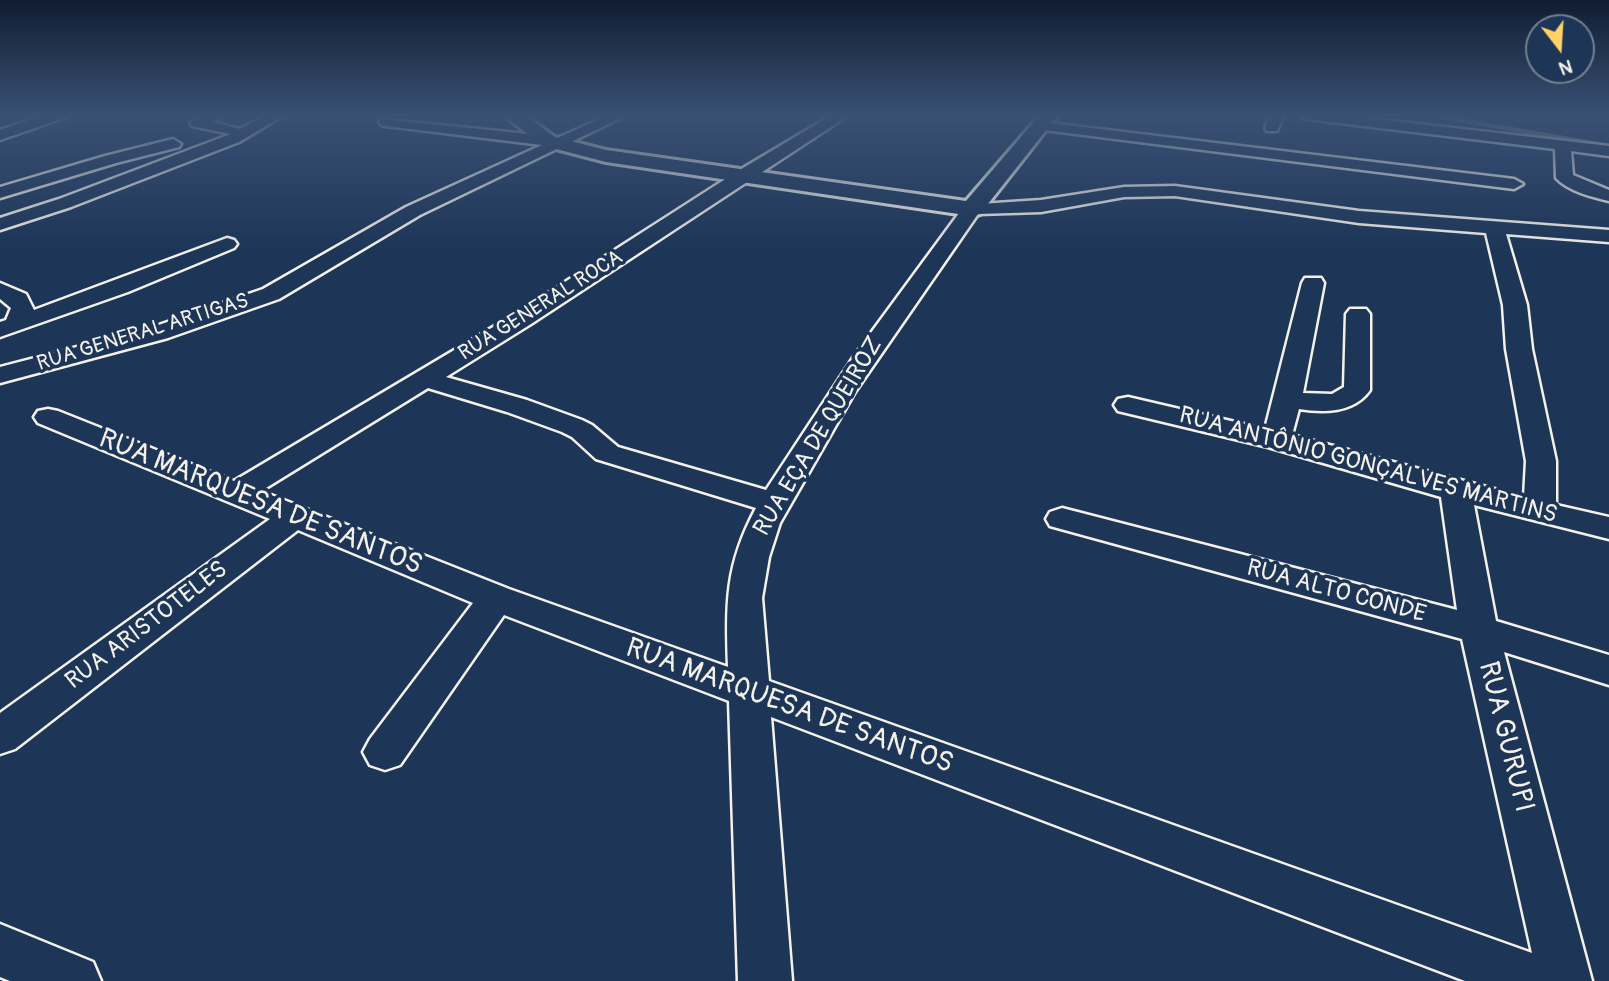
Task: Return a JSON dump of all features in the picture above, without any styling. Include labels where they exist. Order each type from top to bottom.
[{"type":"street","points":[[0,193],[105,161]]},
{"type":"street","points":[[0,224],[183,161]]},
{"type":"street","name":"RUA GENERAL ARTIGAS","points":[[0,375],[227,312],[271,294],[413,211],[513,161]]},
{"type":"street","points":[[641,161],[972,209],[1041,206],[1124,192],[1175,191],[1226,196],[1331,214],[1609,236]]},
{"type":"street","name":"RUA GENERAL ROCA","points":[[238,492],[523,319],[767,161]]},
{"type":"street","name":"RUA EÇA DE QUEIROZ","points":[[765,981],[744,597],[747,565],[757,534],[863,358],[972,209],[1012,161]]},
{"type":"street","points":[[1416,161],[1437,163],[1514,184]]},
{"type":"street","points":[[1564,161],[1565,178],[1609,196]]},
{"type":"street","points":[[1494,228],[1515,304],[1519,349],[1541,461],[1540,512]]},
{"type":"street","points":[[8,327],[83,301],[227,244]]},
{"type":"street","points":[[1276,440],[1290,400],[1298,346],[1314,283]]},
{"type":"street","points":[[0,290],[18,299],[23,308],[8,327]]},
{"type":"street","points":[[1290,400],[1326,404],[1346,401],[1357,390],[1358,314]]},
{"type":"street","points":[[425,379],[517,406],[572,426],[582,431],[607,453],[775,503]]},
{"type":"street","name":"RUA ANTÔNIO GONÇALVES MARTINS","points":[[1128,405],[1276,440],[1456,491],[1609,528]]},
{"type":"street","name":"RUA MARQUESA DE SANTOS","points":[[48,417],[496,598],[1536,981]]},
{"type":"street","name":"RUA GURUPI","points":[[1456,491],[1479,630],[1565,981]]},
{"type":"street","name":"RUA ARISTOTELES","points":[[0,736],[294,517]]},
{"type":"street","name":"RUA ALTO CONDE","points":[[1062,519],[1479,630],[1609,670]]},
{"type":"street","points":[[385,752],[496,598]]},
{"type":"street","points":[[0,950],[74,981]]}]
